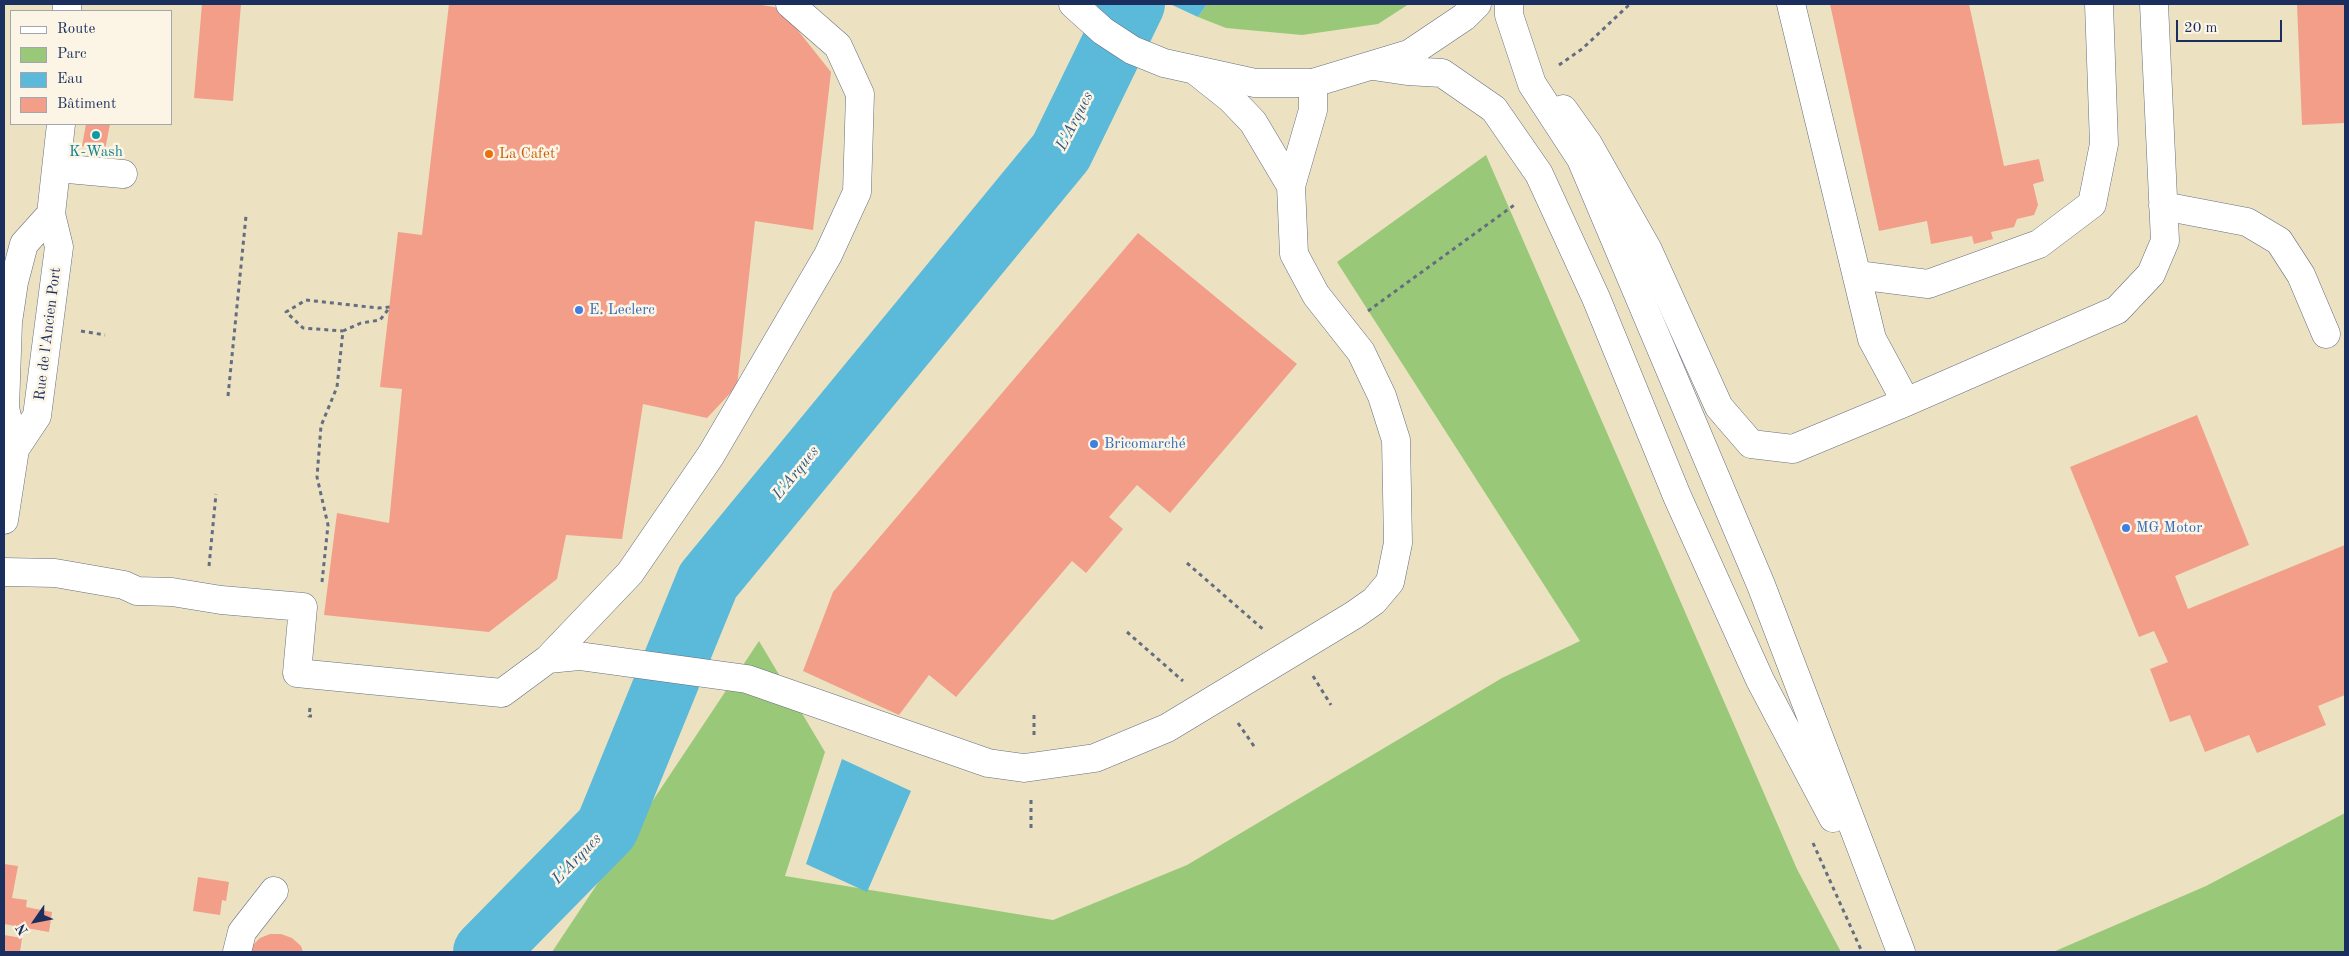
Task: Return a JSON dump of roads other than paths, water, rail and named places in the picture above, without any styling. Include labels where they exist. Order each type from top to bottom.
[{"type":"main road","points":[[4,572],[55,573],[88,577],[124,585],[137,591],[172,592],[206,598],[304,607],[297,673],[502,693],[548,659],[630,573],[711,455],[828,255],[857,192],[860,94],[838,46],[790,4]]},
{"type":"main road","points":[[1073,4],[1103,31],[1132,50],[1164,63],[1197,72],[1255,83],[1313,83],[1409,54],[1464,17],[1477,4]]},
{"type":"main road","points":[[1509,4],[1509,15],[1532,84],[1581,158],[1761,585],[1901,952]]},
{"type":"main road","points":[[1791,4],[1872,339],[1906,402]]},
{"type":"main road","points":[[1856,275],[1928,284],[2039,244],[2092,204],[2104,144],[2100,4]]},
{"type":"main road","points":[[1532,84],[1551,92],[1588,144],[1648,250],[1719,408],[1751,444],[1793,449],[2117,310],[2151,274],[2165,241],[2154,4]]},
{"type":"main road","points":[[1373,66],[1407,72],[1442,73],[1494,109],[1539,174],[1596,298],[1677,496],[1760,680],[1885,914]]},
{"type":"main road","points":[[1197,72],[1231,99],[1253,122],[1291,186]]},
{"type":"main road","points":[[548,659],[579,656],[747,680],[988,763],[1024,768],[1095,758],[1167,728],[1374,601],[1390,582],[1398,543],[1396,440],[1382,396],[1361,352],[1316,295],[1294,254],[1291,186],[1313,110],[1313,83]]},
{"type":"main road","name":"Rue de l'Ancien Port","points":[[15,449],[37,416],[59,247],[51,214],[61,125]]},
{"type":"main road","points":[[57,168],[123,174]]},
{"type":"main road","points":[[2163,206],[2247,222],[2279,241],[2301,275],[2326,334]]},
{"type":"main road","name":"Rue de l'Ancien Port","points":[[4,513],[15,449],[6,408],[8,322],[14,282],[24,244],[51,214]]},
{"type":"main road","points":[[237,952],[242,932],[274,891]]},
{"type":"water","points":[[1170,4],[1207,4],[1198,17]]},
{"type":"water","points":[[842,759],[911,791],[867,892],[806,864]]},
{"type":"waterway","name":"L'Arques","points":[[485,952],[607,828],[708,581],[1061,152],[1133,4]]},
{"type":"place","name":"K-Wash","points":[[96,135]]},
{"type":"place","name":"La Cafet'","points":[[489,154]]},
{"type":"place","name":"E. Leclerc","points":[[579,310]]},
{"type":"place","name":"Bricomarché","points":[[1094,444]]},
{"type":"place","name":"MG Motor","points":[[2126,528]]}]
